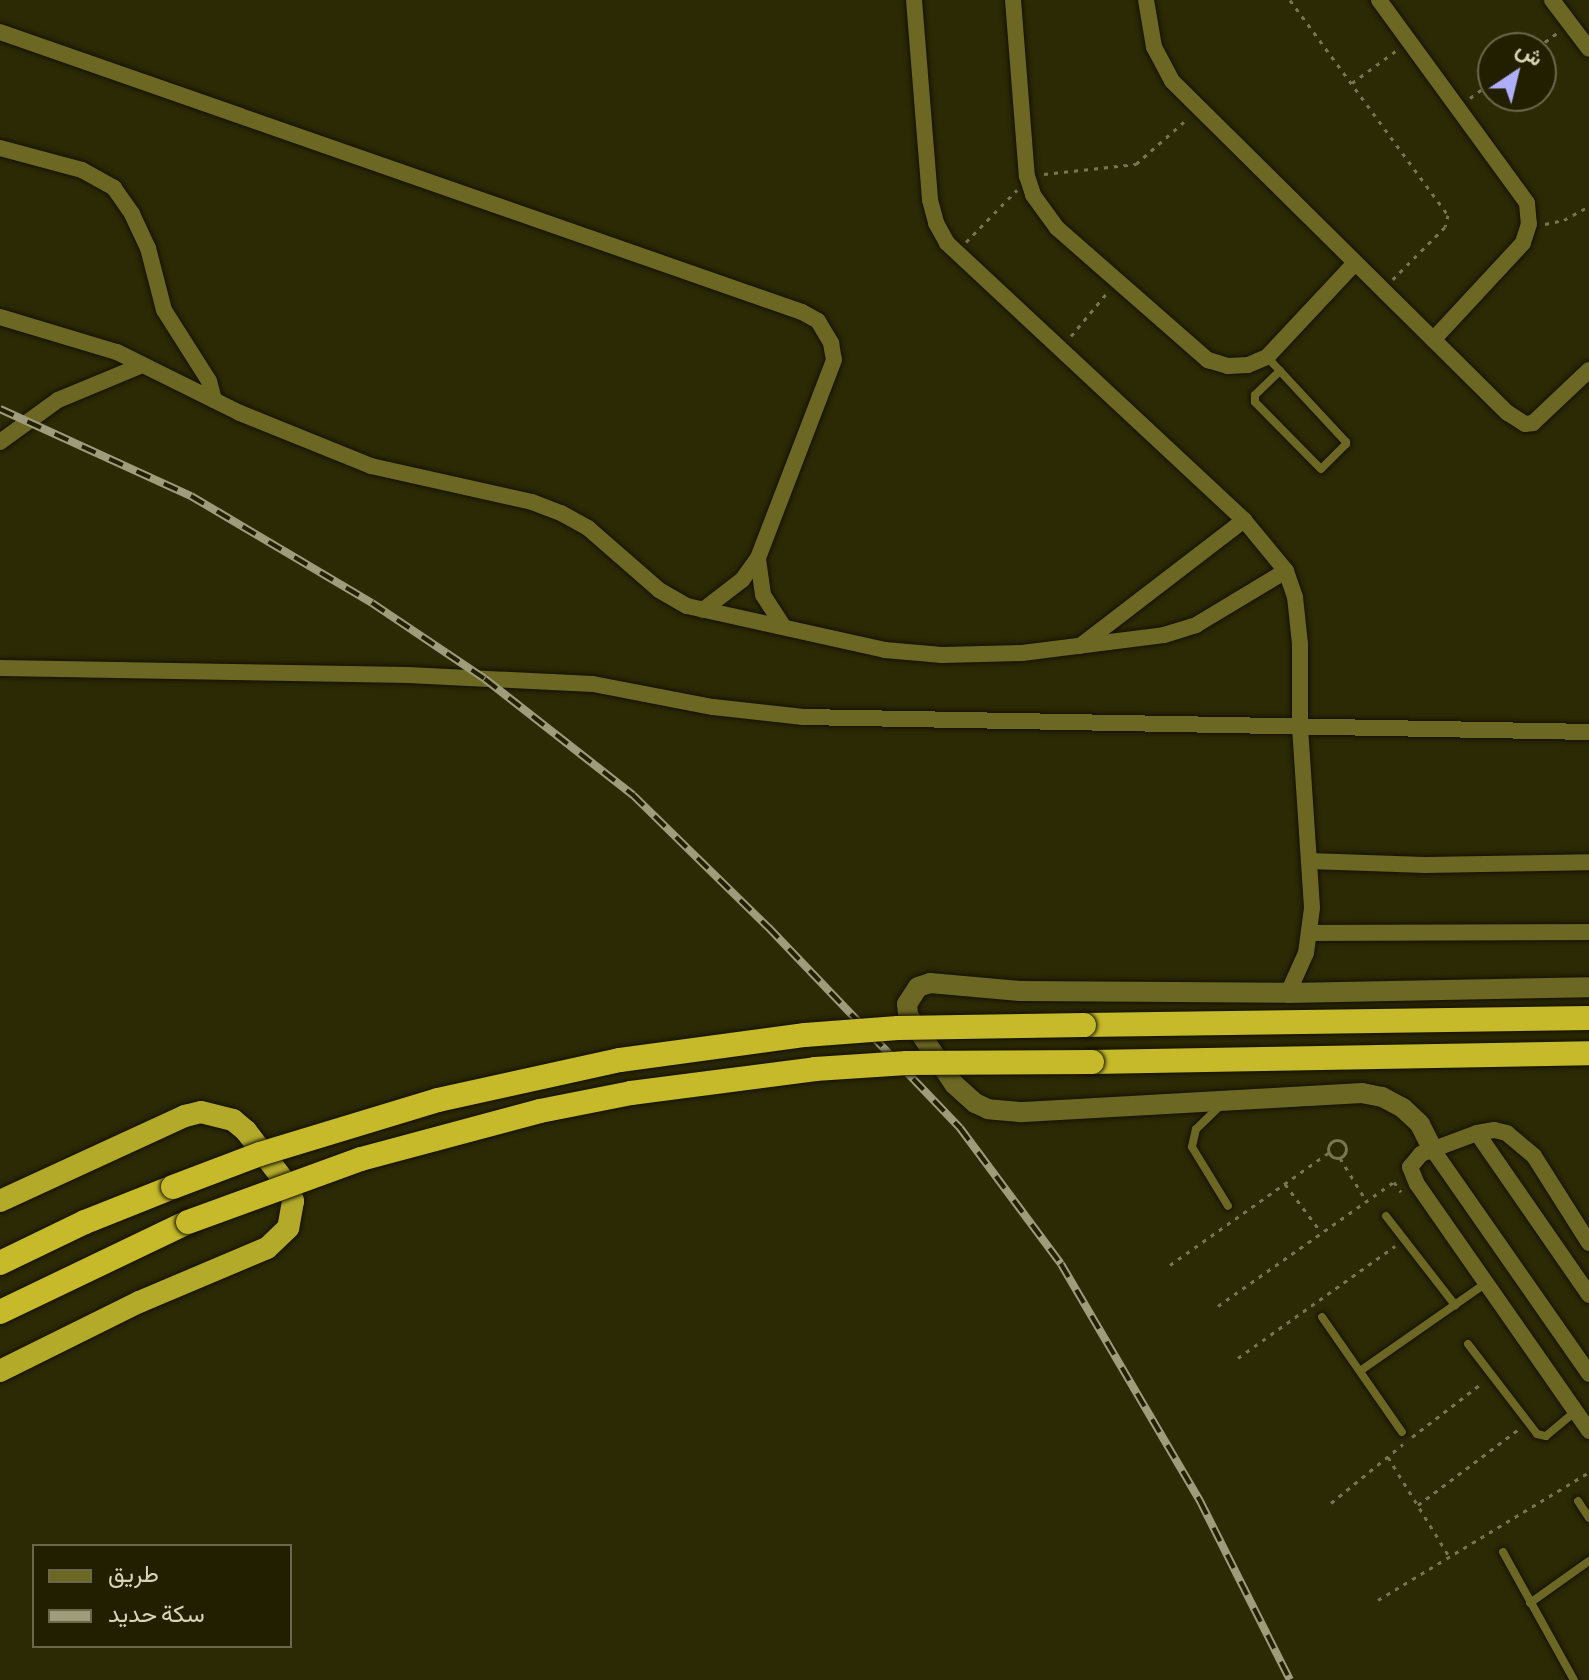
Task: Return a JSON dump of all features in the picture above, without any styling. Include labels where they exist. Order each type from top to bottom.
[{"type":"highway","points":[[0,1263],[85,1222],[275,1149],[423,1104],[620,1060],[789,1036],[898,1028],[1589,1018]]},
{"type":"highway","points":[[0,1312],[188,1222],[361,1159],[540,1111],[631,1093],[815,1069],[922,1062],[1589,1053]]},
{"type":"highway","points":[[0,1201],[118,1145],[201,1112],[225,1117],[246,1131],[289,1187],[293,1201],[288,1228],[267,1248],[139,1302],[0,1371]]},
{"type":"street","points":[[914,0],[930,200],[936,223],[956,253],[1244,520],[1286,571],[1295,597],[1300,644],[1300,727],[1309,861],[1310,933],[1288,993]]},
{"type":"street","points":[[1013,0],[1027,176],[1043,212],[1208,360],[1238,366],[1267,357],[1355,263]]},
{"type":"street","points":[[1146,0],[1154,47],[1172,81],[1508,413],[1525,424],[1541,419],[1589,370]]},
{"type":"street","points":[[1379,0],[1517,185],[1527,203],[1529,224],[1517,251],[1433,340]]},
{"type":"street","points":[[1552,0],[1589,49]]},
{"type":"street","points":[[0,32],[818,321],[831,343],[834,360],[758,558],[742,580],[703,610]]},
{"type":"street","points":[[0,148],[82,170],[114,188],[132,214],[148,248],[164,310],[209,381],[215,393],[214,400]]},
{"type":"street","points":[[0,317],[85,340],[305,442],[371,466],[439,484],[532,502],[561,513],[588,528],[659,590],[703,610],[885,650],[942,655],[1079,647],[1181,632],[1286,571]]},
{"type":"street","points":[[0,442],[58,400],[142,365]]},
{"type":"street","points":[[1079,647],[1244,520]]},
{"type":"street","points":[[758,558],[763,595],[784,627]]},
{"type":"street","points":[[0,668],[408,675],[593,684],[713,707],[803,717],[1073,719],[1589,732]]},
{"type":"street","points":[[1309,861],[1425,865],[1589,862]]},
{"type":"street","points":[[1310,933],[1589,932]]},
{"type":"street","points":[[1589,987],[1288,993],[1020,991],[930,983],[918,987],[907,1004],[908,1015],[954,1084],[975,1103],[988,1109],[1020,1112],[1228,1098],[1372,1094],[1393,1102],[1412,1115],[1433,1150],[1589,1374]]},
{"type":"street","points":[[1589,1243],[1527,1147],[1507,1133],[1494,1130],[1477,1133],[1413,1160],[1410,1167],[1412,1175],[1589,1431]]},
{"type":"street","points":[[1477,1133],[1589,1295]]},
{"type":"lane","points":[[1267,357],[1280,371],[1346,444],[1321,469],[1255,402],[1255,395],[1280,371]]},
{"type":"lane","points":[[1228,1098],[1196,1129],[1192,1147],[1228,1206]]},
{"type":"lane","points":[[1386,1216],[1455,1305]]},
{"type":"lane","points":[[1360,1371],[1487,1283]]},
{"type":"lane","points":[[1322,1317],[1402,1432]]},
{"type":"lane","points":[[1468,1344],[1526,1424],[1537,1434],[1546,1436],[1576,1412]]},
{"type":"lane","points":[[1578,1501],[1589,1518]]},
{"type":"lane","points":[[1503,1552],[1574,1680]]},
{"type":"lane","points":[[1530,1603],[1589,1561]]},
{"type":"path","points":[[1290,0],[1448,215],[1445,227],[1382,290]]},
{"type":"path","points":[[1557,32],[1569,23]]},
{"type":"path","points":[[1352,83],[1409,41]]},
{"type":"path","points":[[1458,107],[1477,93]]},
{"type":"path","points":[[956,253],[1027,176],[1136,164],[1198,108]]},
{"type":"path","points":[[1529,224],[1564,220],[1589,206]]},
{"type":"path","points":[[1060,349],[1118,281]]},
{"type":"path","points":[[1170,1265],[1328,1153],[1331,1142],[1342,1142],[1345,1153],[1340,1158],[1333,1158],[1328,1153]]},
{"type":"path","points":[[1340,1158],[1367,1202]]},
{"type":"path","points":[[1218,1306],[1394,1182],[1403,1194]]},
{"type":"path","points":[[1285,1184],[1321,1233]]},
{"type":"path","points":[[1238,1358],[1404,1239]]},
{"type":"path","points":[[1418,1505],[1526,1424]]},
{"type":"path","points":[[1388,1457],[1450,1557]]},
{"type":"path","points":[[1378,1600],[1589,1472]]},
{"type":"railway","points":[[0,409],[191,496],[372,603],[485,679],[633,795],[768,927],[960,1128],[1061,1264],[1200,1501],[1290,1680]]}]
